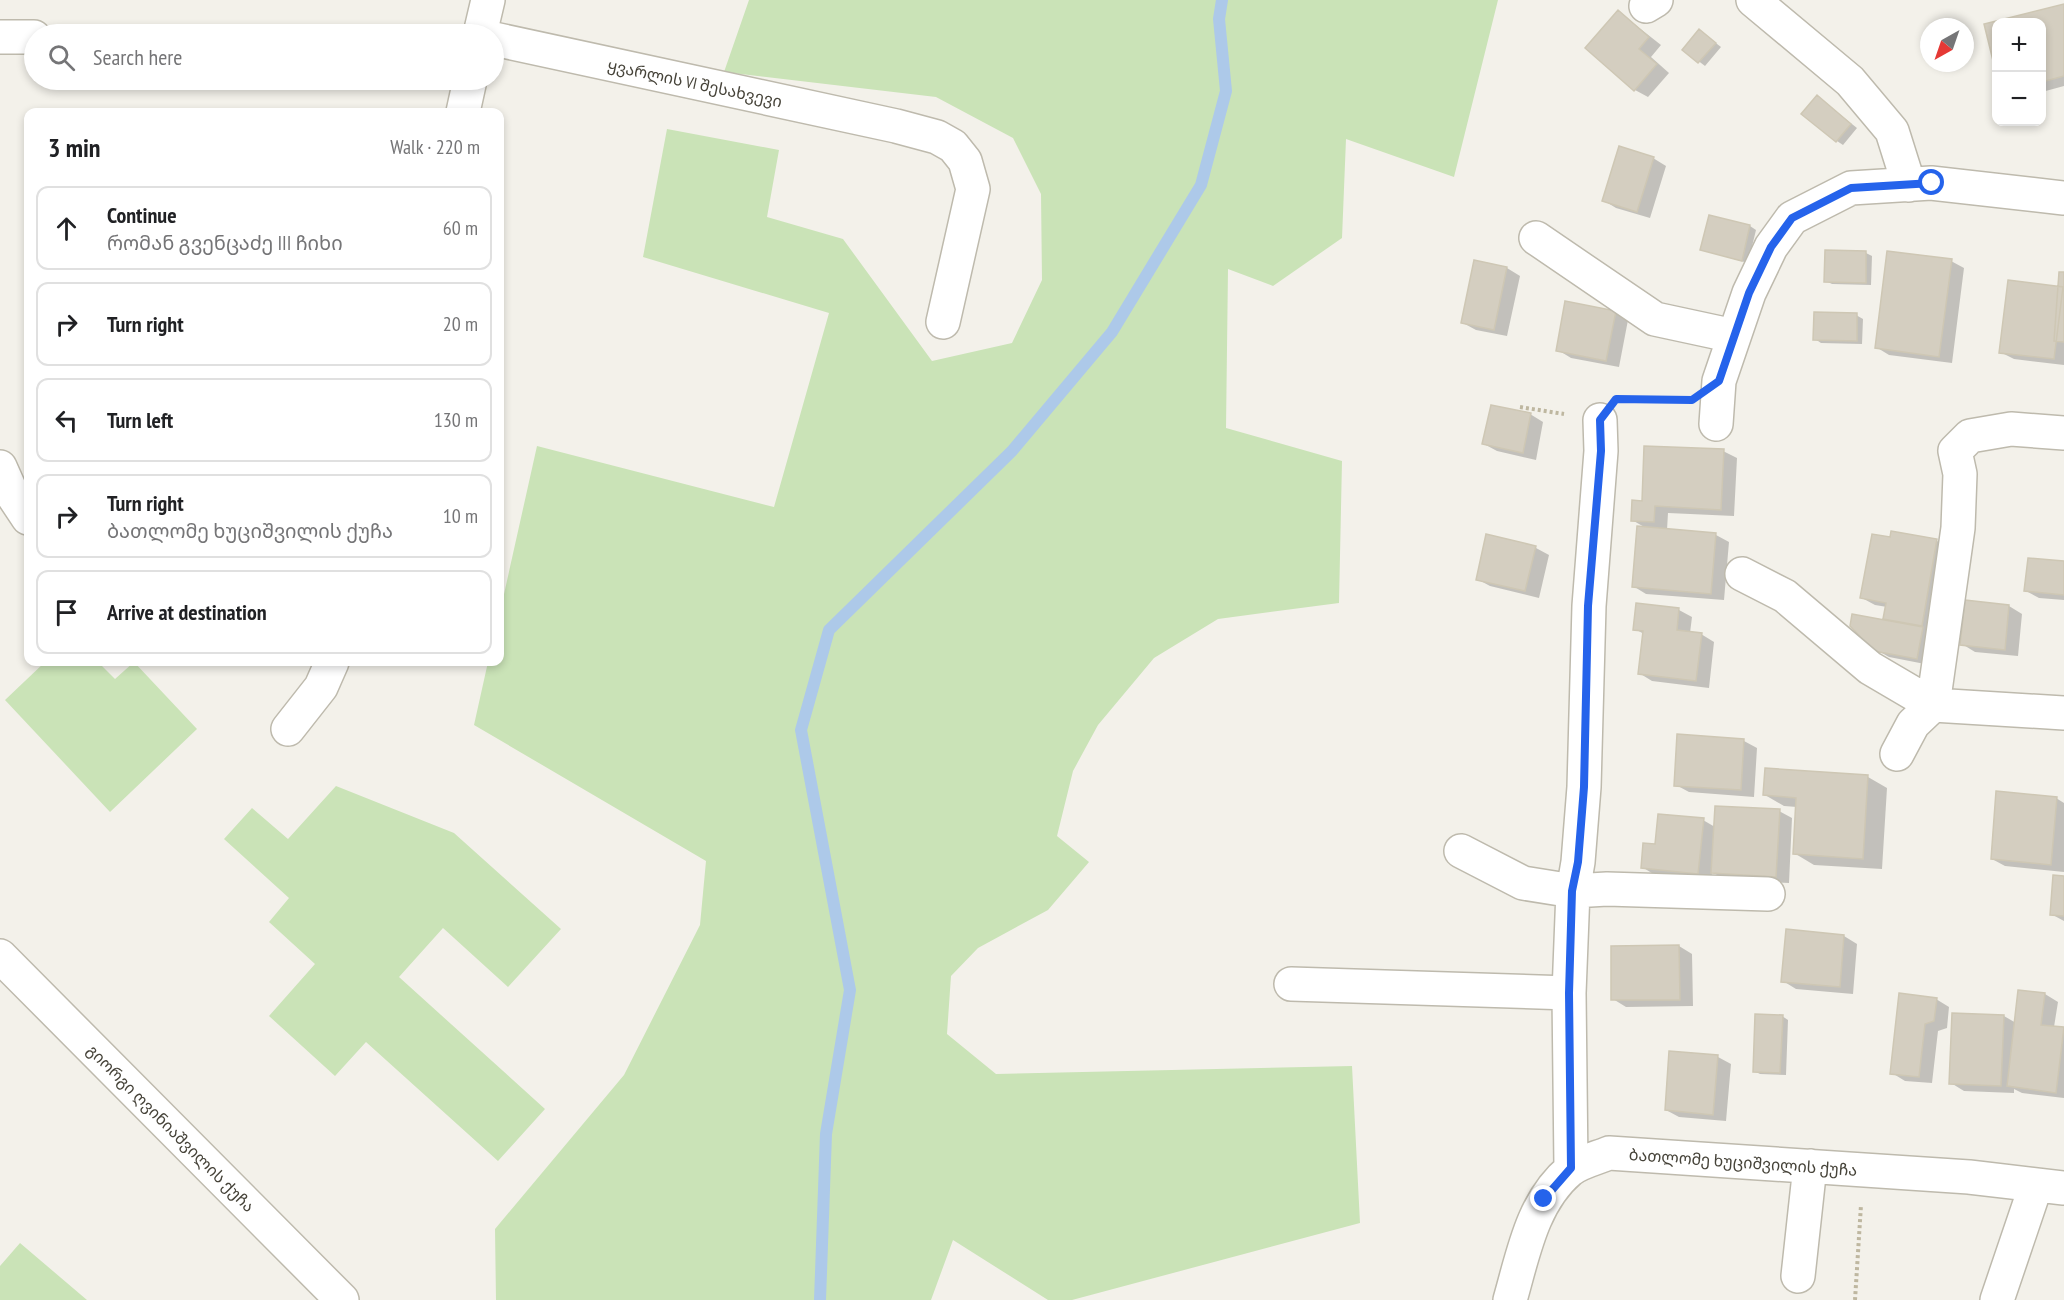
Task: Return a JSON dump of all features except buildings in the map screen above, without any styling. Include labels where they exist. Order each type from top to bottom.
[{"type":"street","points":[[482,24],[488,0]]},
{"type":"street","points":[[1753,0],[1850,81],[1892,131],[1909,184]]},
{"type":"street","points":[[0,37],[24,37]]},
{"type":"street","name":"ყვარლის VI შესახვევი","points":[[504,41],[896,126],[937,137],[952,146],[965,161],[973,189],[943,322]]},
{"type":"street","points":[[464,108],[468,90]]},
{"type":"street","points":[[1716,424],[1719,381],[1749,293],[1771,247],[1792,218],[1851,188],[1932,183],[2064,198]]},
{"type":"street","points":[[1536,238],[1655,319],[1734,336]]},
{"type":"street","points":[[1571,1168],[1569,993],[1572,891],[1578,862],[1584,787],[1588,606],[1601,451],[1600,420]]},
{"type":"street","points":[[1897,754],[1913,724],[1933,705],[1958,528],[1960,474],[1955,452],[1970,436],[2011,429],[2064,433]]},
{"type":"street","points":[[0,467],[12,494],[24,512]]},
{"type":"street","points":[[1742,574],[1785,596],[1870,668],[1933,705],[2064,713]]},
{"type":"street","points":[[288,729],[321,687],[330,666]]},
{"type":"street","points":[[1461,851],[1523,883],[1572,891],[1607,889],[1768,894]]},
{"type":"street","name":"გიორგი ღვინიაშვილის ქუჩა","points":[[0,956],[342,1300]]},
{"type":"street","points":[[1291,984],[1569,993]]},
{"type":"street","name":"ბათლომე ხუციშვილის ქუჩა","points":[[1510,1300],[1527,1239],[1544,1199],[1571,1168],[1609,1153],[1864,1170],[2050,1186]]},
{"type":"street","points":[[1798,1276],[1810,1166]]},
{"type":"street","points":[[1997,1300],[2050,1186]]},
{"type":"path","points":[[1521,407],[1600,420],[1616,399],[1692,400],[1719,381]]},
{"type":"path","points":[[1855,1300],[1856,1248],[1864,1170]]},
{"type":"green space","points":[[749,0],[1498,0],[1454,177],[1346,139],[1342,238],[1273,286],[1228,269],[1226,428],[1342,461],[1339,603],[1218,619],[1154,658],[1098,725],[1073,771],[1057,836],[1089,862],[1048,910],[978,948],[951,976],[947,1034],[996,1074],[1352,1066],[1360,1223],[1072,1300],[1048,1300],[953,1240],[931,1300],[496,1300],[495,1229],[624,1075],[700,925],[706,861],[474,725],[487,666],[504,666],[504,594],[537,446],[774,507],[829,313],[643,257],[667,129],[779,150],[767,217],[843,239],[932,361],[1012,343],[1042,280],[1041,194],[1013,138],[936,97],[724,72]]},
{"type":"green space","points":[[41,666],[102,666],[115,679],[130,666],[138,666],[197,729],[110,812],[5,700]]},
{"type":"green space","points":[[336,786],[454,833],[561,929],[508,987],[443,928],[399,977],[545,1109],[498,1161],[366,1042],[335,1076],[269,1016],[315,964],[269,922],[289,898],[224,839],[252,808],[288,839]]},
{"type":"green space","points":[[20,1243],[87,1300],[0,1300],[0,1266]]},
{"type":"waterway","points":[[820,1300],[826,1134],[850,990],[801,730],[829,630],[1012,451],[1112,332],[1201,185],[1226,91],[1219,19],[1222,0]]},
{"type":"route","points":[[1544,1199],[1571,1168],[1569,993],[1572,891],[1578,862],[1584,787],[1588,606],[1601,451],[1600,420],[1616,399],[1692,400],[1719,381],[1749,293],[1771,247],[1792,218],[1851,188],[1932,183]]}]
